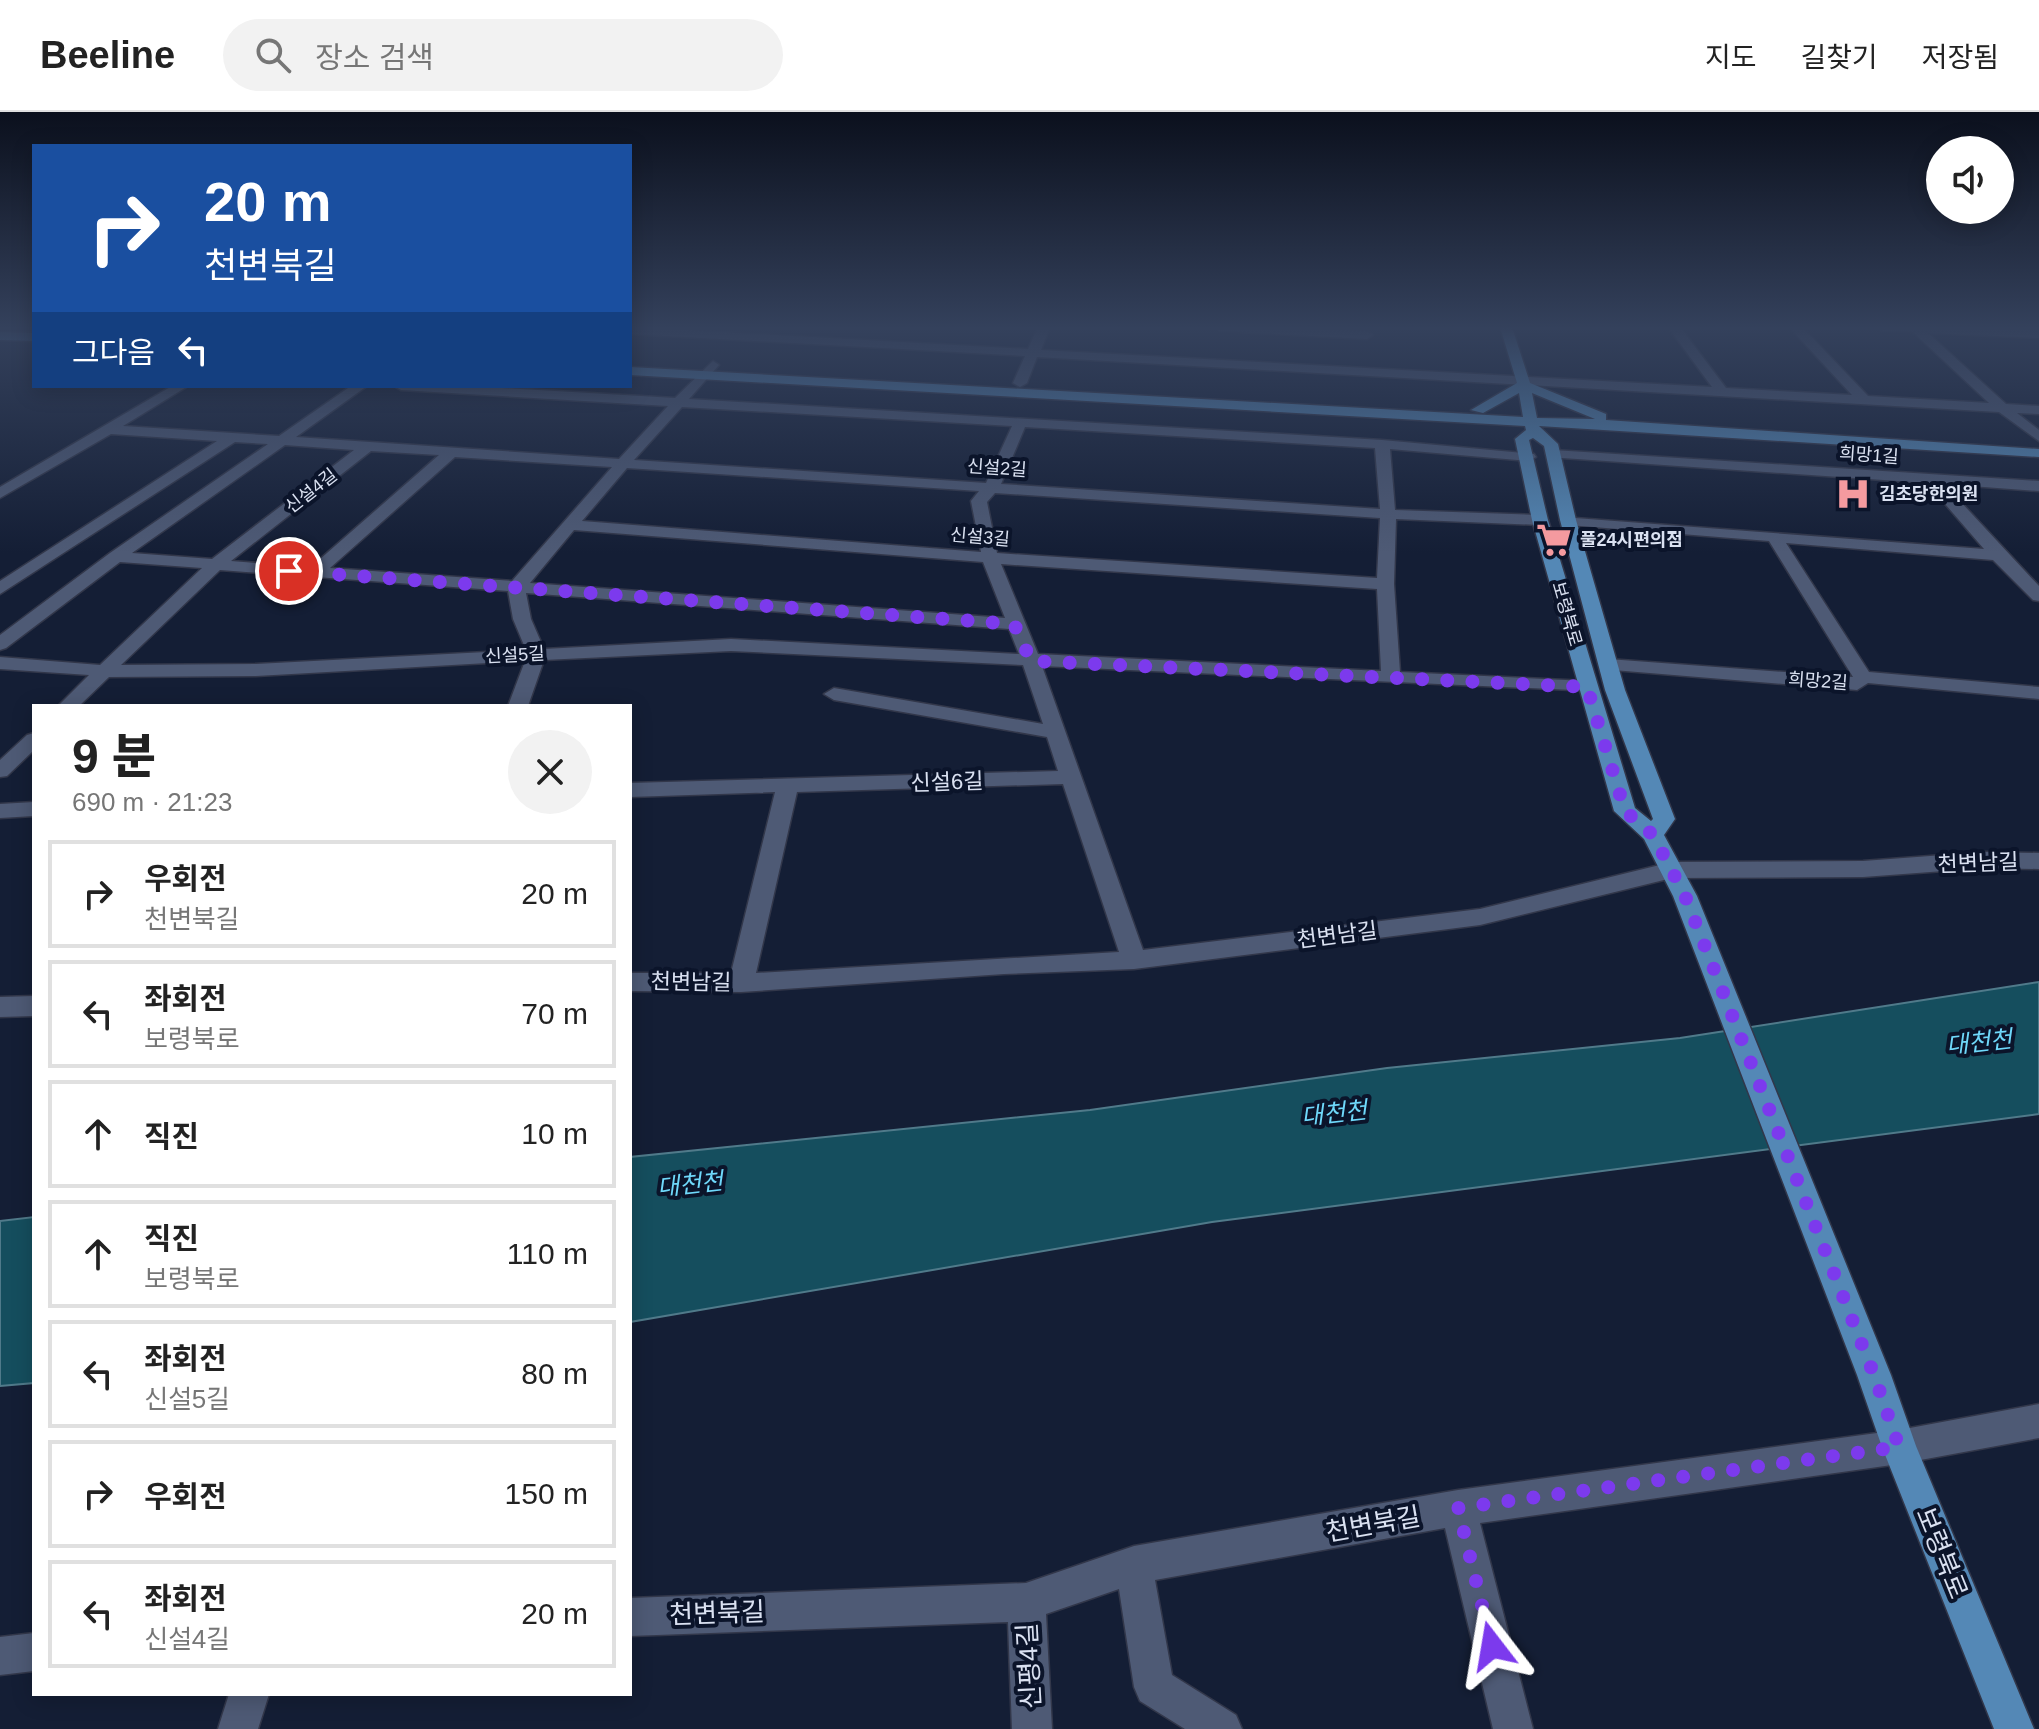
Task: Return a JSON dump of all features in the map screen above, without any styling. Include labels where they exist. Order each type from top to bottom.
[{"type":"main road","points":[[1261,402],[1474,415],[1527,453]]},
{"type":"main road","points":[[1296,402],[1531,421],[1605,420],[2039,439]]},
{"type":"main road","points":[[1474,415],[1494,402]]},
{"type":"main road","points":[[1528,402],[1531,421],[1551,444],[1552,451]]},
{"type":"main road","points":[[1567,402],[1605,420],[2039,453]]},
{"type":"main road","points":[[1552,451],[1562,437],[1605,420]]},
{"type":"main road","points":[[1527,453],[1522,439],[1531,421]]},
{"type":"main road","name":"보령북로","points":[[1552,451],[1615,690],[1664,819],[1653,835]]},
{"type":"main road","name":"보령북로","points":[[1527,453],[1540,520],[1625,811],[1653,835],[1685,896],[1874,1375],[1899,1447],[2014,1729]]},
{"type":"street","points":[[0,493],[152,402]]},
{"type":"street","points":[[0,644],[116,557],[338,402]]},
{"type":"street","points":[[672,402],[1527,453]]},
{"type":"street","points":[[1912,402],[2039,410]]},
{"type":"street","points":[[1996,402],[2039,439]]},
{"type":"street","points":[[516,588],[623,463],[681,403]]},
{"type":"street","points":[[1020,423],[992,487],[979,501],[990,558],[1031,661],[1134,960]]},
{"type":"street","name":"신설2길","points":[[106,429],[1388,514],[1540,520]]},
{"type":"street","points":[[0,589],[234,436]]},
{"type":"street","points":[[1382,444],[1388,514],[1385,584],[1391,677]]},
{"type":"street","name":"신설4길","points":[[70,704],[215,565],[368,446]]},
{"type":"street","name":"희망1길","points":[[1552,451],[2039,486]]},
{"type":"street","points":[[314,573],[452,452]]},
{"type":"street","points":[[1932,480],[2039,596]]},
{"type":"street","points":[[1568,520],[1998,555]]},
{"type":"street","name":"신설3길","points":[[573,525],[990,558],[1385,584]]},
{"type":"street","name":"희망2길","points":[[1608,665],[1857,684],[1863,677],[1776,539]]},
{"type":"street","points":[[116,557],[1014,624]]},
{"type":"street","points":[[516,588],[522,619],[537,654],[519,704]]},
{"type":"street","name":"신설5길","points":[[0,663],[105,671],[256,670],[731,645],[1587,687]]},
{"type":"street","points":[[1863,677],[2039,693]]},
{"type":"street","points":[[834,694],[1055,732]]},
{"type":"street","points":[[0,771],[32,741]]},
{"type":"street","name":"신설6길","points":[[632,790],[1071,777]]},
{"type":"street","points":[[741,983],[787,787]]},
{"type":"street","points":[[0,811],[32,809]]},
{"type":"street","name":"천변남길","points":[[632,982],[741,983],[1004,965],[1134,960],[1480,917],[1672,870],[1863,869],[1984,860],[2039,861]]},
{"type":"street","points":[[0,1007],[32,1006]]},
{"type":"street","name":"천변북길","points":[[632,1617],[1026,1602],[1134,1565],[1458,1508],[1899,1447],[2039,1421]]},
{"type":"street","points":[[1458,1508],[1513,1729]]},
{"type":"street","points":[[1134,1565],[1154,1687],[1222,1729]]},
{"type":"street","name":"신평4길","points":[[1026,1602],[1032,1729]]},
{"type":"street","points":[[0,1656],[32,1652]]},
{"type":"street","points":[[238,1729],[248,1696]]},
{"type":"water","name":"대천천","points":[[2039,982],[2039,1114],[1212,1222],[632,1322],[632,1157],[1090,1110],[1387,1068],[1680,1038]]},
{"type":"water","points":[[32,1217],[32,1383],[0,1386],[0,1221]]},
{"type":"place","name":"김초당한의원","points":[[1853,494]]},
{"type":"place","name":"풀24시편의점","points":[[1554,540]]},
{"type":"route","points":[[289,571],[1014,624],[1031,661],[1587,687],[1625,811],[1653,835],[1685,896],[1874,1375],[1899,1447],[1458,1508],[1492,1646]]}]
